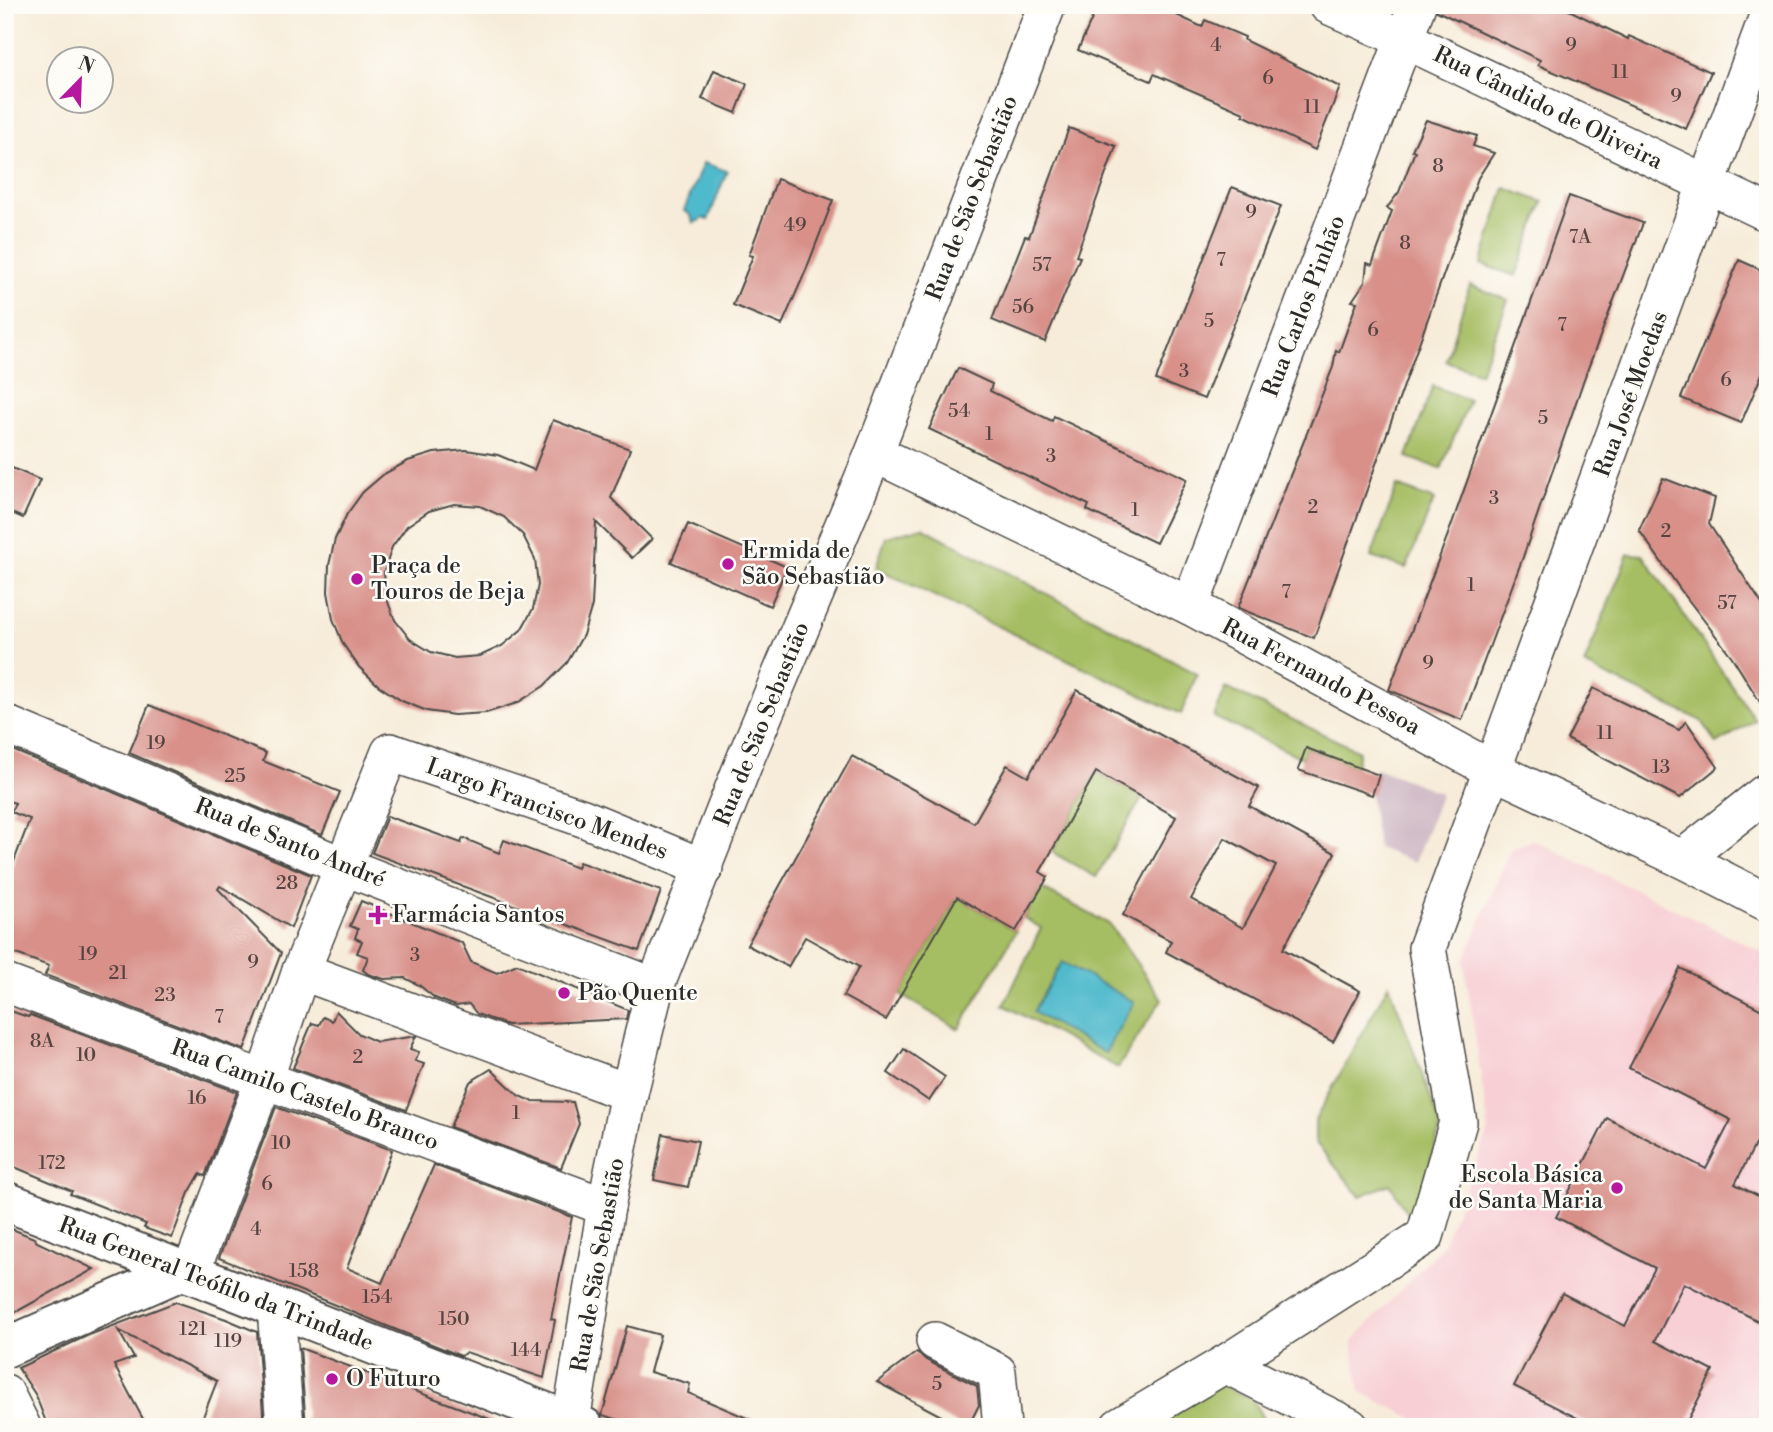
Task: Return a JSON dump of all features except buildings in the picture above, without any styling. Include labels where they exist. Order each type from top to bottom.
[{"type":"main road","name":"Rua General Teófilo da Trindade","points":[[5,1201],[575,1425]]},
{"type":"main road","points":[[5,1348],[185,1272]]},
{"type":"street","name":"Rua de São Sebastião","points":[[575,1425],[606,1207],[629,1093],[655,987],[747,755],[874,453],[1047,5]]},
{"type":"street","name":"Rua Cândido de Oliveira","points":[[1328,5],[1768,213]]},
{"type":"street","name":"Rua Carlos Pinhão","points":[[1190,607],[1417,5]]},
{"type":"street","name":"Rua José Moedas","points":[[1119,1427],[1225,1364],[1425,1236],[1458,1122],[1427,948],[1768,16]]},
{"type":"street","name":"Rua Fernando Pessoa","points":[[874,453],[1190,607],[1493,770],[1682,859],[1768,903]]},
{"type":"street","name":"Rua de Santo André","points":[[5,724],[342,866],[655,987]]},
{"type":"street","name":"Largo Francisco Mendes","points":[[342,866],[390,752],[583,818],[704,868]]},
{"type":"street","points":[[1682,859],[1768,791]]},
{"type":"street","points":[[185,1272],[264,1080],[301,971],[342,866]]},
{"type":"street","points":[[301,971],[629,1093]]},
{"type":"street","name":"Rua Camilo Castelo Branco","points":[[5,983],[606,1207]]},
{"type":"street","points":[[276,1307],[285,1427]]},
{"type":"street","points":[[935,1341],[997,1372],[1002,1427]]},
{"type":"street","points":[[1225,1364],[1350,1427]]},
{"type":"street","points":[[5,1393],[22,1427]]},
{"type":"shaded area","points":[[1376,768],[1441,793],[1415,862],[1378,848],[1369,786]]},
{"type":"shaded area","name":"Escola Básica de Santa Maria","points":[[1534,840],[1768,955],[1768,1427],[1431,1427],[1360,1392],[1352,1342],[1442,1246],[1489,1130],[1464,961],[1511,848]]},
{"type":"green space","points":[[1505,188],[1543,202],[1516,276],[1481,264]]},
{"type":"green space","points":[[1470,285],[1508,300],[1480,373],[1446,361]]},
{"type":"green space","points":[[1433,386],[1469,400],[1441,469],[1407,457]]},
{"type":"green space","points":[[1397,486],[1434,500],[1406,568],[1371,557]]},
{"type":"green space","points":[[922,527],[1197,674],[1181,714],[876,568],[886,537]]},
{"type":"green space","points":[[1628,554],[1643,555],[1755,720],[1717,744],[1702,721],[1584,665]]},
{"type":"green space","points":[[1226,688],[1359,751],[1356,767],[1306,748],[1302,758],[1214,717]]},
{"type":"green space","points":[[1096,772],[1142,798],[1096,877],[1052,852]]},
{"type":"green space","points":[[1041,888],[1109,924],[1162,999],[1118,1068],[1004,1005],[1041,928],[1024,918]]},
{"type":"green space","points":[[957,897],[1016,931],[959,1029],[900,995]]},
{"type":"green space","points":[[1389,984],[1441,1126],[1412,1222],[1390,1184],[1360,1196],[1315,1142],[1315,1120]]},
{"type":"green space","points":[[1215,1382],[1252,1399],[1268,1427],[1146,1427]]},
{"type":"water","points":[[703,163],[727,171],[708,220],[704,218],[694,223],[690,214],[684,211]]},
{"type":"water","points":[[1062,962],[1134,1002],[1105,1053],[1033,1012]]},
{"type":"place","name":"Ermida de São Sebastião","points":[[728,564]]},
{"type":"place","name":"Praça de Touros de Beja","points":[[357,579]]},
{"type":"place","name":"Farmácia Santos","points":[[378,915]]},
{"type":"place","name":"Pão Quente","points":[[564,993]]},
{"type":"place","name":"Escola Básica de Santa Maria","points":[[1617,1188]]},
{"type":"place","name":"O Futuro","points":[[332,1379]]}]
